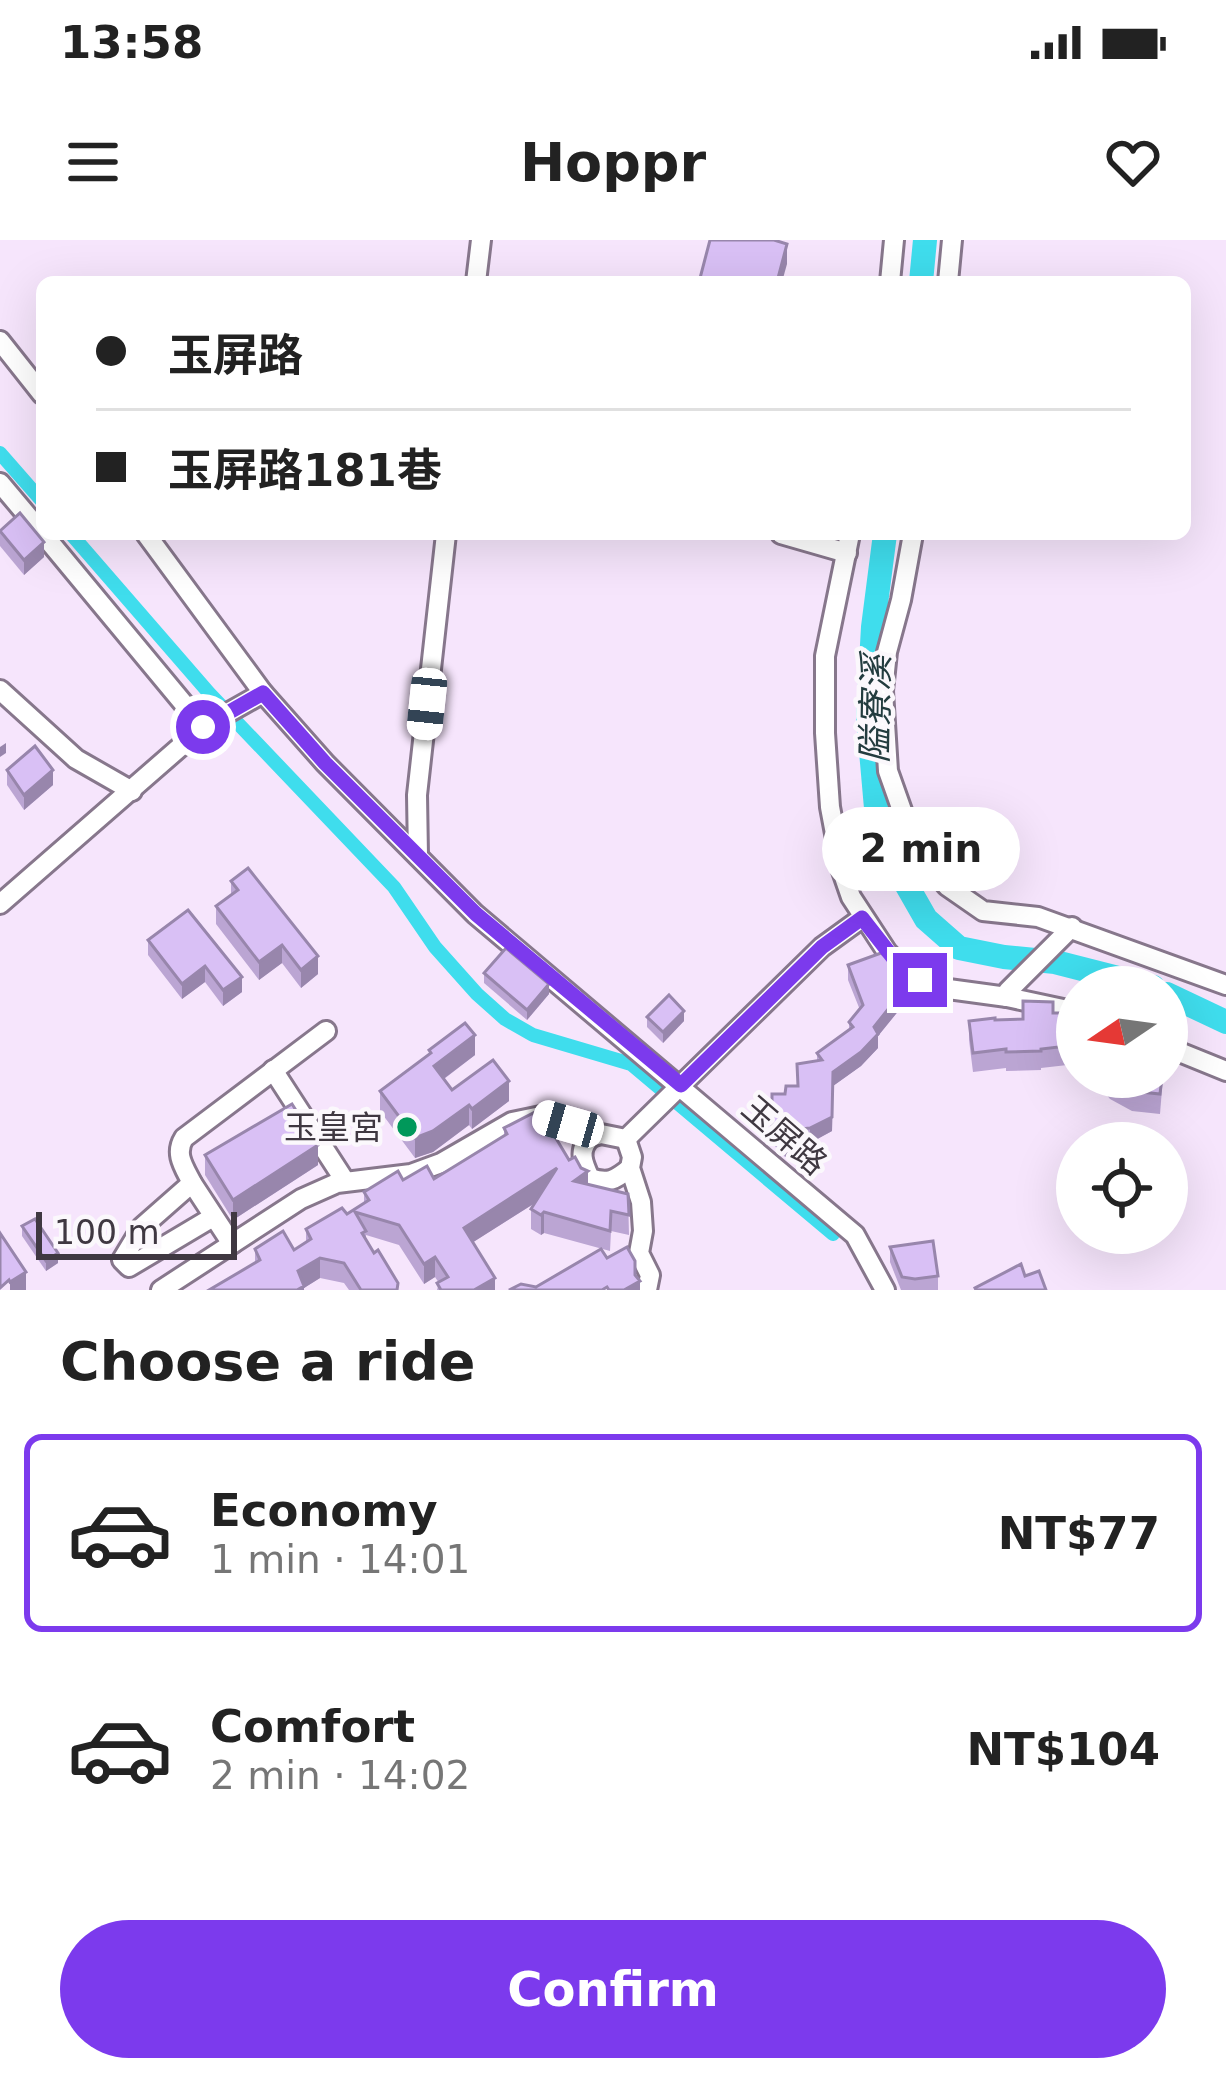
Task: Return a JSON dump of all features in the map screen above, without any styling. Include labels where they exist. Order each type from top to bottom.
[{"type":"street","points":[[477,276],[481,240]]},
{"type":"street","points":[[891,276],[894,240]]},
{"type":"street","points":[[948,276],[952,240]]},
{"type":"street","points":[[0,341],[36,386]]},
{"type":"street","points":[[0,482],[36,527]]},
{"type":"street","points":[[47,540],[203,727]]},
{"type":"street","name":"玉屏路","points":[[150,540],[263,693],[325,763],[476,914],[855,1235],[885,1290]]},
{"type":"street","points":[[418,856],[417,795],[445,540]]},
{"type":"street","points":[[912,540],[886,652],[883,692],[888,771],[916,850],[928,867],[983,911],[1038,916],[1067,931],[1226,985]]},
{"type":"street","points":[[848,544],[825,656],[825,733],[830,806],[850,897],[898,964],[920,980],[941,988],[1008,994],[1056,1007]]},
{"type":"street","points":[[0,690],[76,759],[132,791]]},
{"type":"street","points":[[0,904],[203,727],[263,693]]},
{"type":"street","points":[[626,1139],[822,947],[862,918]]},
{"type":"street","points":[[1008,994],[1067,931]]},
{"type":"street","points":[[232,1244],[192,1183],[179,1147],[184,1138],[326,1031]]},
{"type":"street","points":[[1188,1056],[1226,1071]]},
{"type":"street","points":[[274,1070],[345,1181]]},
{"type":"street","points":[[161,1290],[301,1199],[345,1181],[411,1174],[512,1122],[541,1116],[591,1137]]},
{"type":"street","points":[[601,1134],[626,1139],[632,1157],[629,1168],[604,1183],[590,1178],[582,1154],[585,1142],[601,1134]]},
{"type":"street","points":[[629,1168],[641,1202],[643,1232],[638,1253],[650,1275],[647,1290]]},
{"type":"street","points":[[192,1183],[142,1227],[122,1260],[129,1268],[213,1216]]},
{"type":"building","points":[[710,240],[787,244],[779,276],[701,276]]},
{"type":"building","points":[[20,513],[36,532],[36,540],[44,542],[24,560],[0,531]]},
{"type":"building","points":[[35,746],[53,770],[24,795],[7,770]]},
{"type":"building","points":[[248,868],[318,956],[301,970],[282,945],[259,962],[216,906],[238,890],[231,881]]},
{"type":"building","points":[[188,910],[242,977],[223,990],[205,966],[182,984],[148,940]]},
{"type":"building","points":[[506,948],[549,984],[527,1010],[484,973]]},
{"type":"building","points":[[881,953],[920,980],[911,994],[904,989],[874,1027],[878,1034],[861,1052],[833,1072],[832,1117],[800,1129],[801,1135],[785,1142],[772,1129],[772,1094],[785,1094],[786,1086],[798,1086],[797,1064],[822,1060],[817,1053],[853,1027],[849,1022],[863,1005],[848,965]]},
{"type":"building","points":[[669,995],[684,1011],[663,1032],[647,1017]]},
{"type":"building","points":[[1023,1001],[1053,1002],[1056,1047],[973,1053],[969,1021],[1023,1019]]},
{"type":"building","points":[[465,1023],[475,1035],[434,1066],[452,1090],[493,1060],[509,1081],[472,1109],[469,1105],[415,1138],[380,1091]]},
{"type":"building","points":[[292,1104],[318,1145],[233,1200],[205,1155]]},
{"type":"building","points":[[539,1110],[569,1160],[575,1157],[588,1171],[574,1181],[628,1194],[629,1215],[611,1211],[610,1231],[531,1209],[557,1168],[464,1228],[495,1278],[474,1290],[441,1290],[437,1283],[448,1277],[435,1257],[424,1264],[399,1225],[355,1212],[374,1253],[378,1250],[398,1283],[397,1290],[361,1290],[344,1263],[320,1258],[298,1271],[304,1286],[297,1290],[209,1290],[260,1260],[255,1249],[283,1231],[294,1250],[311,1239],[306,1229],[342,1208],[347,1214],[369,1200],[364,1192],[398,1171],[403,1180],[427,1166],[434,1179],[507,1134],[504,1128]]},
{"type":"building","points":[[35,1219],[58,1253],[46,1261],[22,1226]]},
{"type":"building","points":[[0,1233],[26,1272],[0,1288]]},
{"type":"building","points":[[933,1241],[938,1276],[902,1277],[890,1247]]},
{"type":"building","points":[[627,1247],[640,1281],[624,1290],[509,1290],[521,1284],[536,1287],[601,1249],[607,1258]]},
{"type":"building","points":[[1021,1264],[1025,1276],[1039,1271],[1046,1290],[976,1290],[975,1288]]},
{"type":"waterway","name":"隘寮溪","points":[[922,276],[925,240]]},
{"type":"waterway","points":[[0,453],[36,494]]},
{"type":"waterway","points":[[76,540],[209,693],[394,887],[435,947],[477,994],[505,1019],[533,1035],[631,1064],[833,1234]]},
{"type":"waterway","name":"隘寮溪","points":[[884,540],[868,717],[876,808],[894,863],[926,919],[959,948],[1071,966]]},
{"type":"waterway","name":"隘寮溪","points":[[1188,1004],[1226,1022]]},
{"type":"place","name":"玉皇宮","points":[[407,1127]]},
{"type":"route","points":[[203,727],[263,693],[325,763],[476,914],[681,1085],[822,947],[862,918],[898,964],[920,980]]}]
